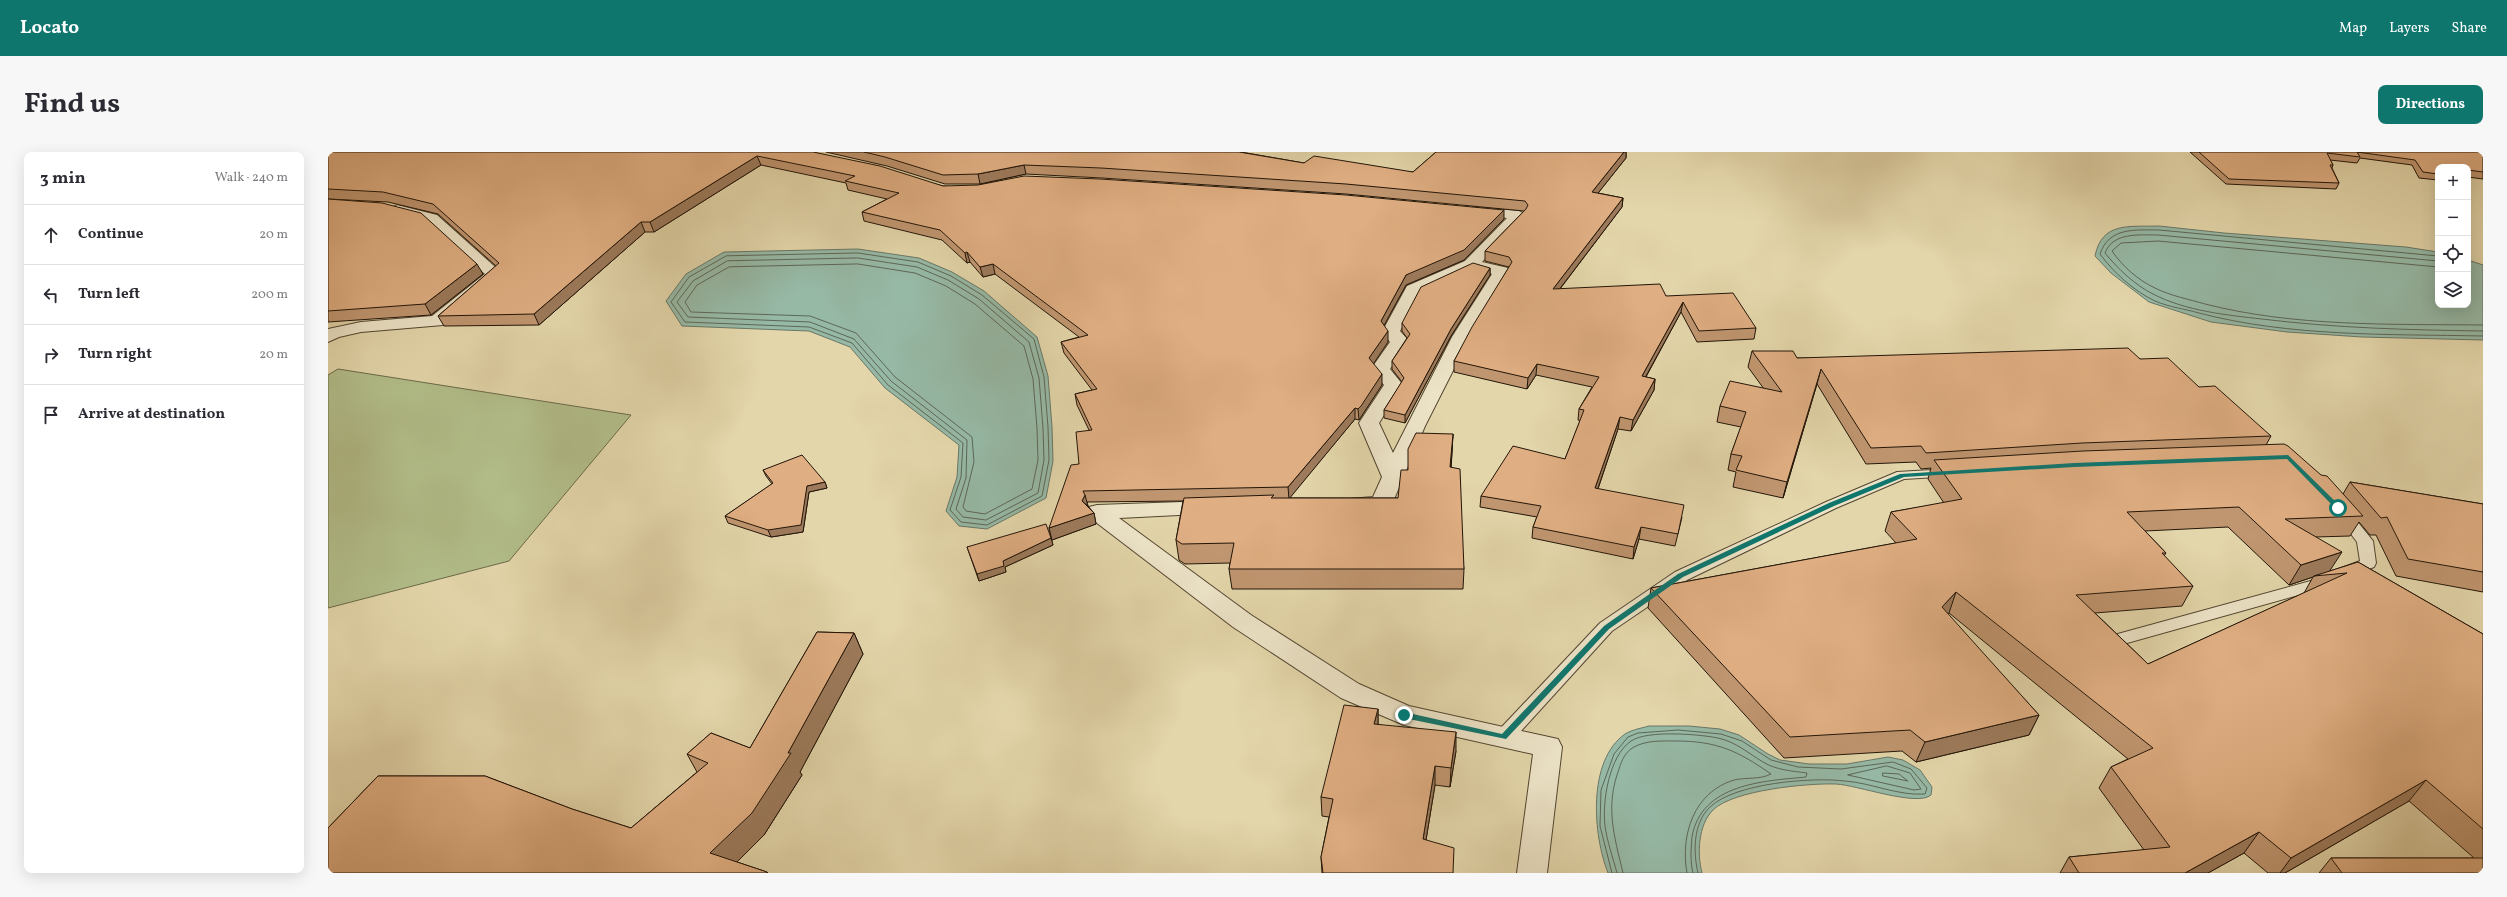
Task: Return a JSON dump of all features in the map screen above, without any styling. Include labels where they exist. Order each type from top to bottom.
[{"type":"street","points":[[328,337],[333,333],[361,327],[437,321],[495,274],[432,218],[380,206]]},
{"type":"street","points":[[1393,477],[1369,423],[1394,385],[1380,369],[1400,341],[1391,332],[1412,290],[1471,264],[1519,216],[1456,210]]},
{"type":"street","points":[[1342,505],[1381,504],[1415,426],[1461,337],[1502,271],[1471,264]]},
{"type":"street","points":[[1231,508],[1097,512],[1242,621],[1300,660],[1350,690],[1404,715],[1548,747],[1532,873]]},
{"type":"lane","points":[[1504,737],[1606,627],[1681,576],[1832,505],[1902,475],[1965,472]]},
{"type":"lane","points":[[2120,639],[2322,583],[2368,563],[2365,541],[2332,502]]},
{"type":"green space","points":[[338,369],[631,415],[509,561],[328,608],[328,375]]},
{"type":"water","points":[[2159,226],[2224,233],[2406,247],[2435,252],[2435,308],[2471,308],[2471,261],[2483,265],[2483,340],[2362,337],[2287,332],[2211,322],[2149,302],[2111,273],[2095,256],[2104,237],[2111,231],[2128,227]]},
{"type":"water","points":[[858,249],[919,258],[952,272],[984,291],[1037,337],[1048,376],[1052,427],[1053,461],[1046,498],[987,529],[959,526],[946,511],[957,477],[959,445],[885,388],[850,347],[809,331],[682,326],[666,301],[686,274],[724,252]]},
{"type":"water","points":[[1649,726],[1689,726],[1720,729],[1739,735],[1780,760],[1809,764],[1847,764],[1888,757],[1903,760],[1920,770],[1932,787],[1931,795],[1924,798],[1900,797],[1836,784],[1808,785],[1772,789],[1753,793],[1737,797],[1723,803],[1713,810],[1708,816],[1704,824],[1699,849],[1702,873],[1608,873],[1599,839],[1597,819],[1599,780],[1604,762],[1613,746],[1625,734],[1633,730]]},
{"type":"building","points":[[328,152],[813,152],[880,166],[943,186],[978,185],[1024,176],[1100,179],[1346,195],[1504,210],[1464,250],[1406,275],[1381,321],[1388,331],[1369,358],[1382,374],[1361,406],[1358,409],[1355,408],[1288,487],[1083,491],[1085,495],[1082,501],[1094,513],[1049,528],[1071,465],[1079,464],[1076,432],[1092,430],[1075,394],[1097,389],[1061,342],[1088,335],[993,264],[980,267],[967,252],[965,253],[940,230],[862,212],[899,193],[845,181],[855,176],[757,156],[650,222],[641,222],[534,314],[438,316],[499,263],[433,204],[383,192],[328,189]]},
{"type":"building","points":[[864,152],[1239,152],[1304,163],[1314,156],[1413,172],[1436,152],[1624,152],[1592,192],[1623,198],[1553,289],[1660,284],[1666,296],[1733,293],[1756,328],[1699,331],[1683,302],[1642,376],[1655,379],[1633,420],[1620,417],[1595,488],[1684,505],[1678,534],[1641,527],[1634,547],[1533,527],[1541,506],[1481,496],[1513,446],[1565,459],[1584,410],[1579,409],[1599,377],[1537,364],[1528,378],[1454,361],[1472,327],[1512,262],[1509,257],[1485,251],[1526,209],[1528,205],[1525,201],[1346,184],[1101,168],[1024,165],[978,174],[943,175]]},
{"type":"building","points":[[2199,152],[2357,152],[2360,157],[2327,153],[2333,165],[2330,165],[2339,183],[2229,179]]},
{"type":"building","points":[[2357,152],[2483,152],[2483,172],[2471,170],[2471,164],[2435,164],[2435,174],[2423,172],[2415,160]]},
{"type":"building","points":[[328,199],[382,203],[421,213],[477,264],[425,304],[328,311]]},
{"type":"building","points":[[1473,263],[1490,268],[1451,329],[1405,415],[1384,410],[1404,378],[1392,361],[1410,334],[1402,323],[1421,287]]},
{"type":"building","points":[[2128,348],[2140,359],[2168,358],[2199,387],[2215,386],[2271,436],[2082,443],[1926,453],[1921,446],[1871,448],[1821,369],[1787,482],[1736,470],[1742,456],[1731,454],[1746,412],[1720,406],[1730,381],[1782,392],[1752,351],[1793,351],[1797,358]]},
{"type":"building","points":[[1416,433],[1453,434],[1450,467],[1460,469],[1464,569],[1229,569],[1234,543],[1182,544],[1176,540],[1184,498],[1274,495],[1271,498],[1398,498],[1401,470],[1408,470],[1408,449]]},
{"type":"building","points":[[2284,444],[2321,475],[2327,476],[2363,516],[2285,519],[2342,552],[2301,565],[2239,507],[2127,512],[2166,553],[2162,553],[2193,586],[2076,595],[2148,664],[2347,573],[2314,576],[2358,562],[2483,634],[2483,829],[2426,780],[2291,858],[2259,832],[2185,873],[2079,873],[2069,857],[2170,847],[2111,767],[2153,748],[1956,592],[1942,607],[2039,715],[1925,742],[1910,730],[1790,737],[1651,588],[1917,539],[1891,512],[1962,499],[1934,460],[2083,451]]},
{"type":"building","points":[[802,455],[825,482],[807,486],[801,525],[768,530],[725,516],[773,483],[763,470]]},
{"type":"building","points":[[2350,482],[2483,504],[2483,572],[2408,559],[2387,517],[2381,518]]},
{"type":"building","points":[[1046,524],[1051,538],[1003,561],[1004,566],[977,574],[967,547]]},
{"type":"building","points":[[817,632],[854,633],[788,753],[791,753],[752,813],[710,853],[767,872],[766,873],[328,873],[328,828],[378,776],[485,776],[572,809],[631,828],[708,763],[687,754],[711,733],[750,748]]},
{"type":"building","points":[[1344,705],[1378,709],[1374,724],[1456,732],[1451,768],[1435,766],[1423,839],[1454,848],[1453,873],[1323,873],[1321,857],[1333,799],[1321,797]]},
{"type":"building","points":[[2331,858],[2483,858],[2483,873],[2342,873]]},
{"type":"route","points":[[1404,715],[1504,737],[1559,675],[1606,627],[1681,576],[1832,505],[1902,475],[2074,465],[2288,457],[2338,508]]}]
